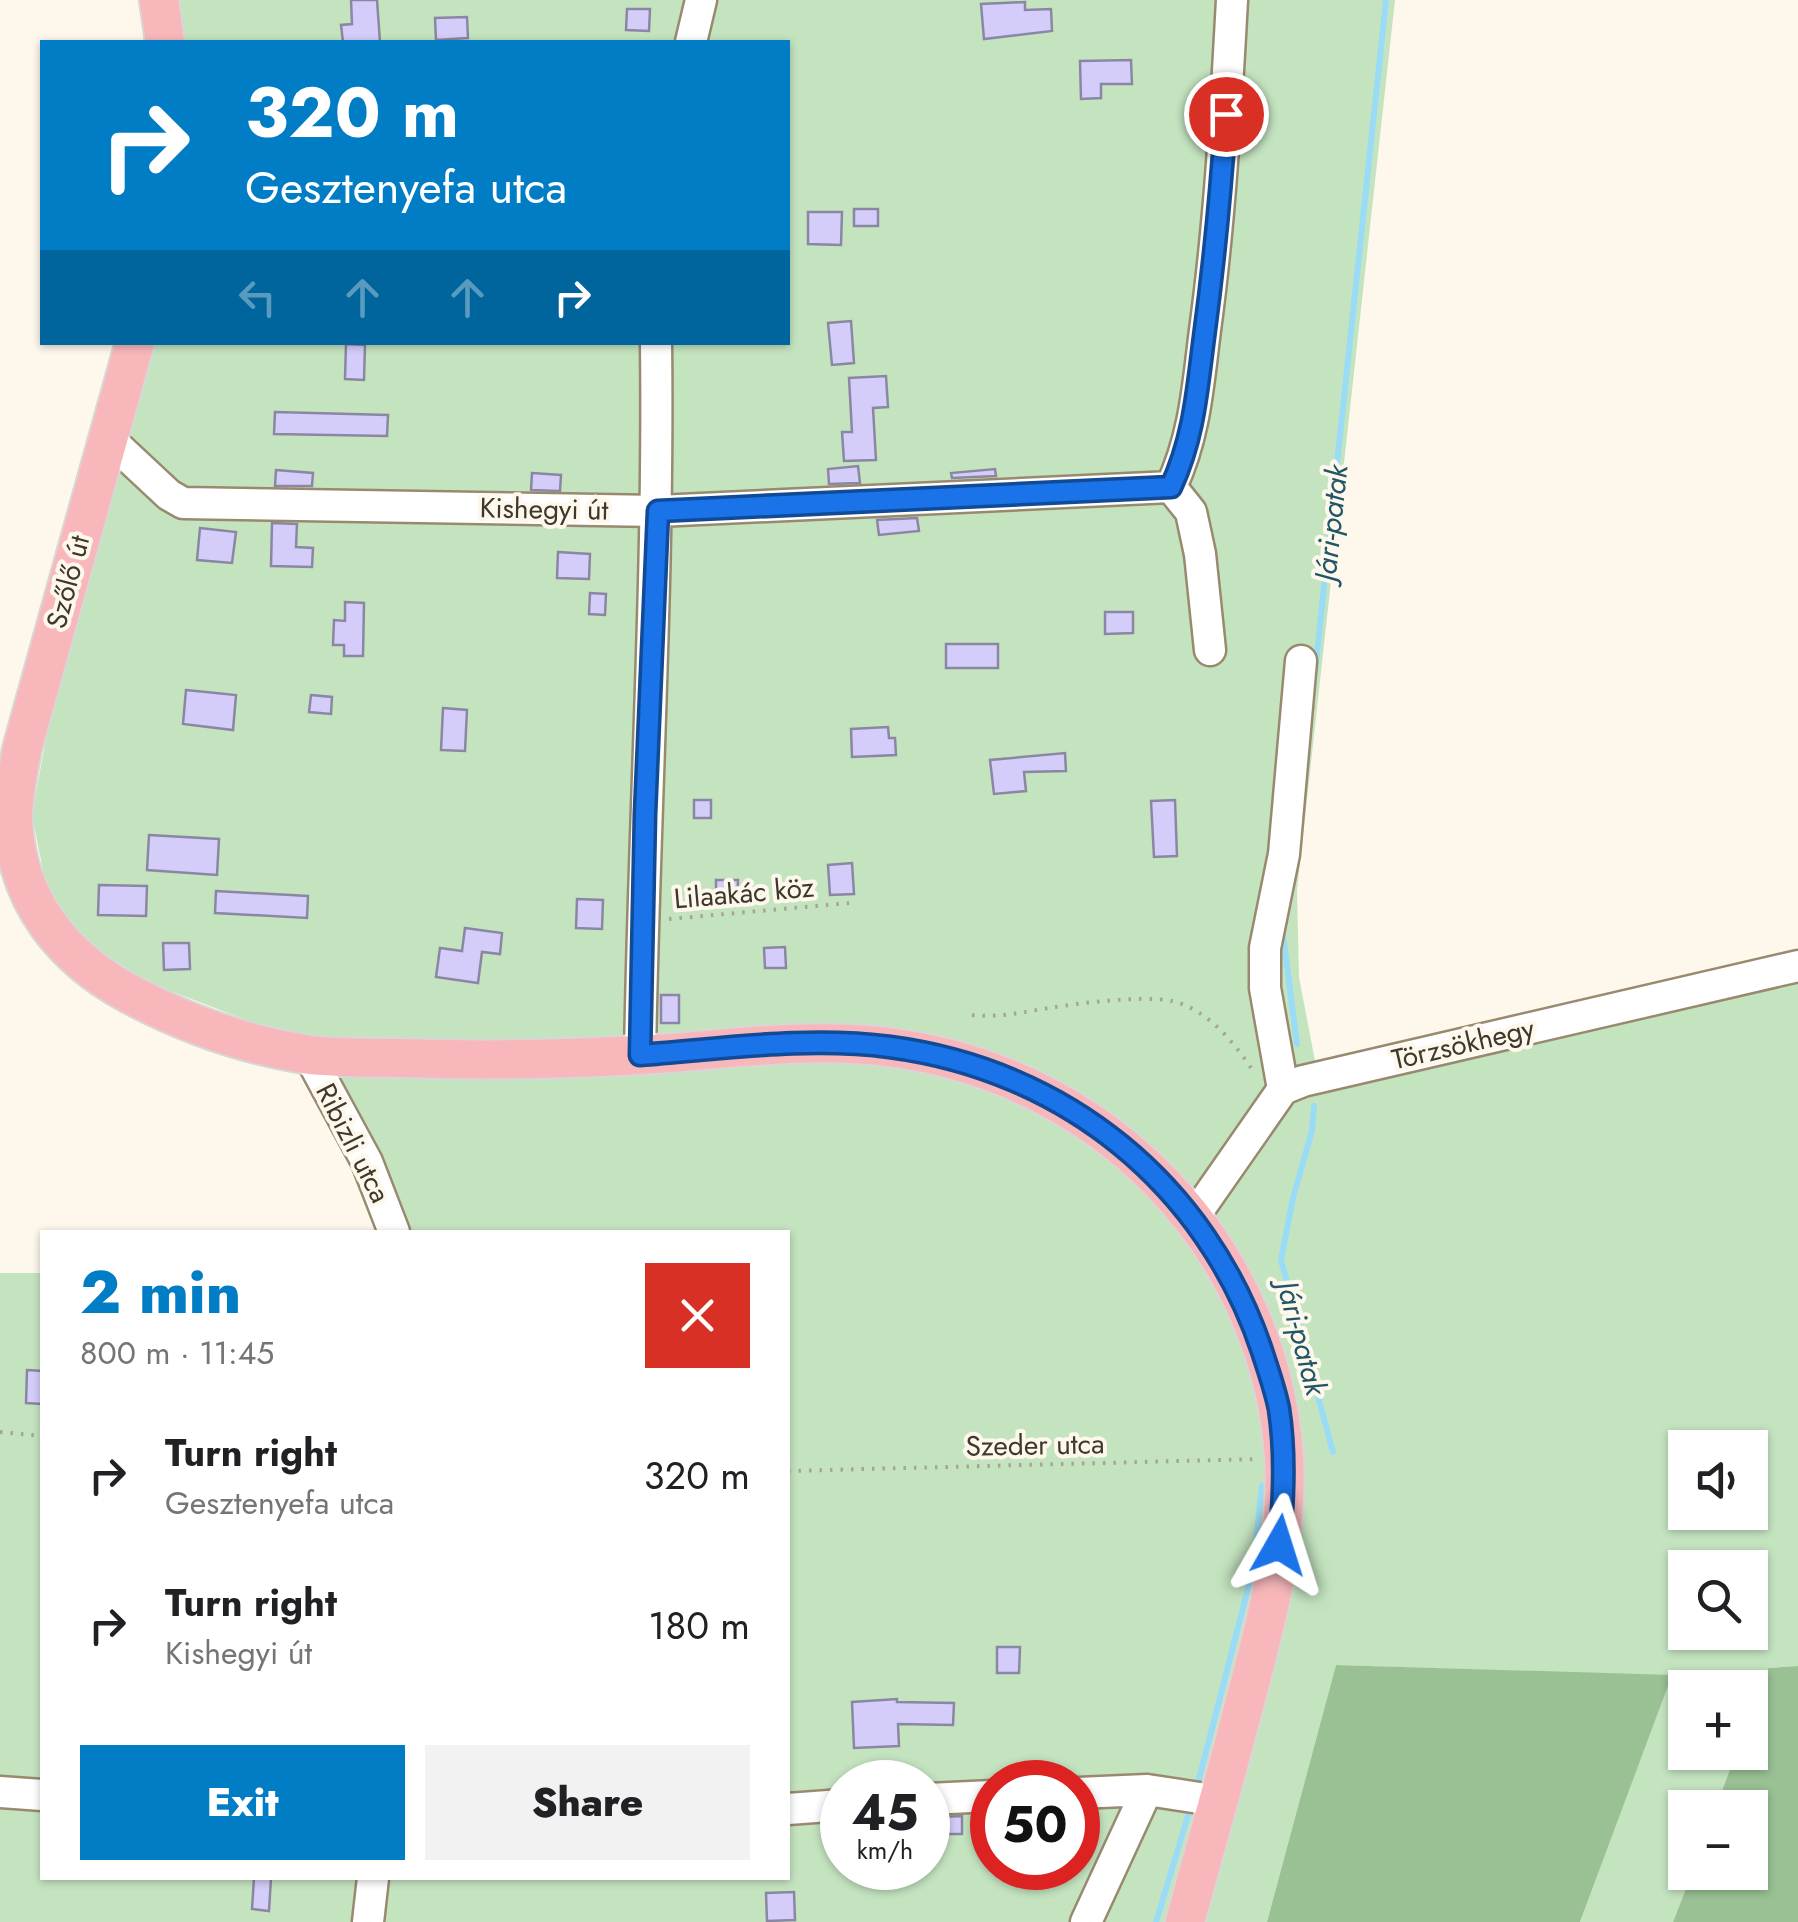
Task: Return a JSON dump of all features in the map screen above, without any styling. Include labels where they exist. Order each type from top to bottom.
[{"type":"main road","points":[[159,0],[165,40]]},
{"type":"main road","name":"Szőlő út","points":[[134,345],[22,749],[13,823],[17,854],[32,897],[54,934],[82,964],[100,978],[188,1020],[228,1036],[308,1055],[478,1061],[838,1042],[891,1047],[975,1066],[1072,1109],[1153,1173],[1193,1218],[1226,1265],[1254,1327],[1278,1406],[1284,1458],[1281,1524],[1266,1623],[1185,1922]]},
{"type":"street","points":[[691,40],[701,0]]},
{"type":"street","points":[[1210,650],[1200,554],[1191,512],[1171,487],[1186,453],[1194,418],[1216,247],[1232,0]]},
{"type":"street","points":[[640,1055],[658,511],[656,345]]},
{"type":"street","name":"Kishegyi út","points":[[108,438],[169,496],[184,503],[658,511],[1171,487]]},
{"type":"street","points":[[1193,1218],[1278,1096],[1265,988],[1265,948],[1284,854],[1301,661]]},
{"type":"street","points":[[0,858],[13,823]]},
{"type":"street","name":"Törzsökhegy","points":[[1278,1096],[1302,1081],[1798,966]]},
{"type":"street","name":"Ribizli utca","points":[[308,1055],[367,1162],[393,1230]]},
{"type":"street","points":[[1086,1922],[1147,1790]]},
{"type":"street","points":[[1100,1791],[1147,1790],[1219,1801]]},
{"type":"street","points":[[0,1792],[40,1795]]},
{"type":"street","points":[[790,1809],[820,1807]]},
{"type":"street","points":[[368,1922],[372,1880]]},
{"type":"path","name":"Lilaakác köz","points":[[642,922],[849,904]]},
{"type":"path","points":[[972,1015],[992,1017],[1076,1004],[1173,1001],[1223,1033],[1278,1096]]},
{"type":"path","points":[[0,1432],[40,1436]]},
{"type":"path","name":"Szeder utca","points":[[790,1471],[1284,1458]]},
{"type":"green space","points":[[139,0],[1395,0],[1297,890],[1299,977],[1315,1061],[1798,952],[1798,1666],[1767,1670],[1668,1670],[1668,1676],[1336,1665],[1267,1922],[0,1922],[0,1273],[40,1273],[40,1880],[790,1880],[790,1230],[376,1230],[296,1039],[147,982],[84,940],[50,906],[32,815],[118,345],[790,345],[790,40],[150,40]]},
{"type":"green space","points":[[1336,1665],[1668,1675],[1668,1686],[1580,1922],[1267,1922]]},
{"type":"green space","points":[[1798,1666],[1798,1922],[1673,1922],[1685,1890],[1768,1890],[1768,1790],[1722,1790],[1730,1770],[1768,1770],[1768,1668]]},
{"type":"green space","points":[[1668,1684],[1668,1770],[1730,1770],[1722,1790],[1668,1790],[1668,1890],[1685,1890],[1673,1922],[1580,1922]]},
{"type":"building","points":[[351,0],[377,0],[380,40],[343,40],[341,25],[352,24]]},
{"type":"building","points":[[1025,2],[1025,10],[1051,9],[1052,31],[984,39],[981,4]]},
{"type":"building","points":[[627,9],[650,9],[649,31],[626,30]]},
{"type":"building","points":[[467,17],[468,38],[436,40],[435,18]]},
{"type":"building","points":[[1131,60],[1132,84],[1101,84],[1101,98],[1081,99],[1080,61]]},
{"type":"building","points":[[854,209],[878,209],[878,226],[854,226]]},
{"type":"building","points":[[808,212],[842,212],[841,245],[808,244]]},
{"type":"building","points":[[851,321],[854,363],[832,365],[828,323]]},
{"type":"building","points":[[346,345],[365,345],[364,380],[345,379]]},
{"type":"building","points":[[886,376],[888,407],[873,408],[876,460],[844,461],[842,432],[852,432],[849,378]]},
{"type":"building","points":[[275,412],[388,415],[387,436],[274,434]]},
{"type":"building","points":[[858,466],[860,483],[829,484],[828,469]]},
{"type":"building","points":[[995,469],[996,476],[952,478],[951,473]]},
{"type":"building","points":[[276,470],[313,473],[312,486],[275,486]]},
{"type":"building","points":[[532,473],[561,475],[560,491],[531,490]]},
{"type":"building","points":[[917,518],[919,531],[879,535],[877,520]]},
{"type":"building","points":[[272,523],[297,524],[296,547],[313,548],[312,567],[271,566]]},
{"type":"building","points":[[200,528],[236,532],[232,563],[197,560]]},
{"type":"building","points":[[558,552],[590,554],[589,579],[557,578]]},
{"type":"building","points":[[590,593],[606,594],[605,615],[589,614]]},
{"type":"building","points":[[345,602],[364,603],[363,656],[344,656],[344,645],[333,645],[334,620],[345,621]]},
{"type":"building","points":[[1105,612],[1133,612],[1133,633],[1105,634]]},
{"type":"building","points":[[946,644],[998,644],[998,668],[946,668]]},
{"type":"building","points":[[186,690],[236,695],[233,730],[183,724]]},
{"type":"building","points":[[311,695],[332,697],[331,714],[309,712]]},
{"type":"building","points":[[443,708],[467,710],[465,751],[441,750]]},
{"type":"building","points":[[888,727],[889,738],[895,738],[896,755],[852,757],[851,729]]},
{"type":"building","points":[[1065,753],[1066,771],[1024,772],[1026,791],[994,794],[990,760]]},
{"type":"building","points":[[694,800],[711,800],[711,818],[694,818]]},
{"type":"building","points":[[1175,800],[1177,856],[1154,857],[1151,801]]},
{"type":"building","points":[[149,835],[219,839],[217,875],[147,870]]},
{"type":"building","points":[[852,863],[854,894],[830,895],[828,865]]},
{"type":"building","points":[[716,880],[738,880],[737,904],[716,904]]},
{"type":"building","points":[[99,885],[147,886],[146,916],[98,915]]},
{"type":"building","points":[[216,891],[308,896],[307,918],[215,913]]},
{"type":"building","points":[[577,899],[603,900],[602,929],[576,928]]},
{"type":"building","points":[[465,928],[502,933],[500,954],[482,952],[478,983],[436,977],[440,948],[462,951]]},
{"type":"building","points":[[163,943],[189,943],[190,969],[164,970]]},
{"type":"building","points":[[785,947],[786,968],[765,968],[764,948]]},
{"type":"building","points":[[661,995],[679,995],[679,1023],[661,1023]]},
{"type":"building","points":[[27,1370],[40,1371],[40,1404],[26,1403]]},
{"type":"building","points":[[997,1647],[1020,1647],[1019,1673],[997,1673]]},
{"type":"building","points":[[897,1699],[954,1703],[953,1725],[898,1724],[899,1746],[854,1748],[852,1702]]},
{"type":"building","points":[[962,1816],[962,1834],[950,1834],[950,1817]]},
{"type":"building","points":[[254,1880],[271,1880],[269,1911],[252,1909]]},
{"type":"building","points":[[794,1892],[795,1920],[767,1921],[766,1893]]},
{"type":"waterway","name":"Jári-patak","points":[[1315,672],[1386,0]]},
{"type":"waterway","name":"Jári-patak","points":[[1282,927],[1297,1044]]},
{"type":"waterway","name":"Jári-patak","points":[[1314,1106],[1312,1131],[1281,1260],[1333,1452]]},
{"type":"waterway","name":"Jári-patak","points":[[1198,1783],[1253,1569],[1262,1486]]},
{"type":"waterway","name":"Jári-patak","points":[[1156,1922],[1190,1809]]},
{"type":"route","points":[[1226,114],[1218,228],[1194,418],[1186,453],[1171,487],[658,511],[640,1055],[838,1042],[891,1047],[975,1066],[1015,1081],[1072,1109],[1103,1131],[1175,1196],[1226,1265],[1242,1295],[1278,1406],[1284,1458],[1279,1545]]}]
